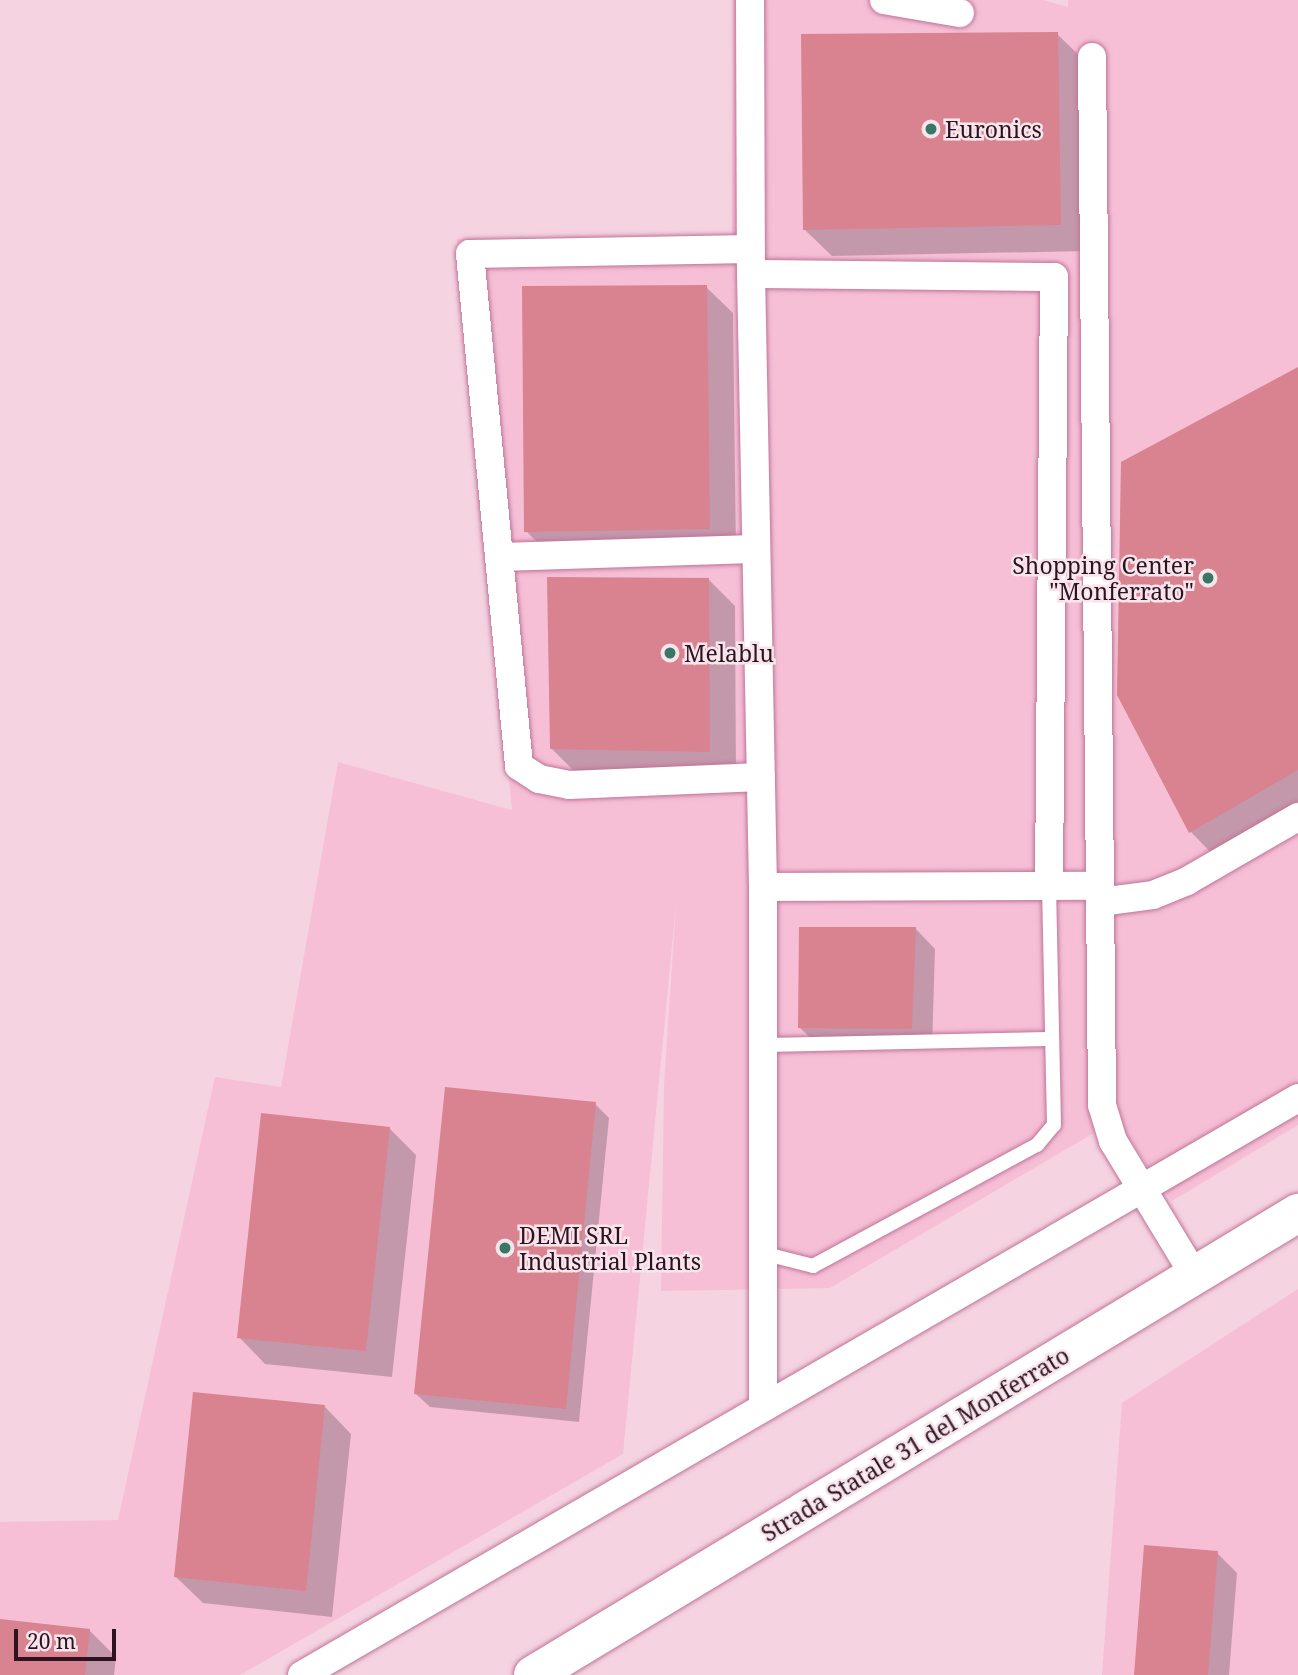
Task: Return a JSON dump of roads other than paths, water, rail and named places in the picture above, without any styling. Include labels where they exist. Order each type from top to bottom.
[{"type":"main road","name":"Strada Statale 31 del Monferrato","points":[[533,1675],[1298,1213]]},
{"type":"street","points":[[750,0],[751,262],[763,887],[763,1405]]},
{"type":"street","points":[[884,0],[960,13]]},
{"type":"street","points":[[1093,57],[1102,1105],[1114,1141],[1194,1275]]},
{"type":"street","points":[[761,777],[569,785],[539,779],[519,766],[470,254],[751,262],[1054,277],[1049,886]]},
{"type":"street","points":[[499,557],[756,549]]},
{"type":"street","points":[[763,887],[1049,886],[1100,894],[1153,894],[1187,881],[1298,817]]},
{"type":"street","points":[[302,1675],[763,1405],[1143,1191],[1298,1098]]},
{"type":"lane","points":[[762,1253],[813,1266],[1037,1145],[1054,1125],[1049,886]]},
{"type":"lane","points":[[762,1045],[1052,1039]]},
{"type":"place","name":"Euronics","points":[[931,129]]},
{"type":"place","name":"Shopping Center \"Monferrato\"","points":[[1208,578]]},
{"type":"place","name":"Melablu","points":[[670,653]]},
{"type":"place","name":"DEMI SRL Industrial Plants","points":[[505,1248]]}]
